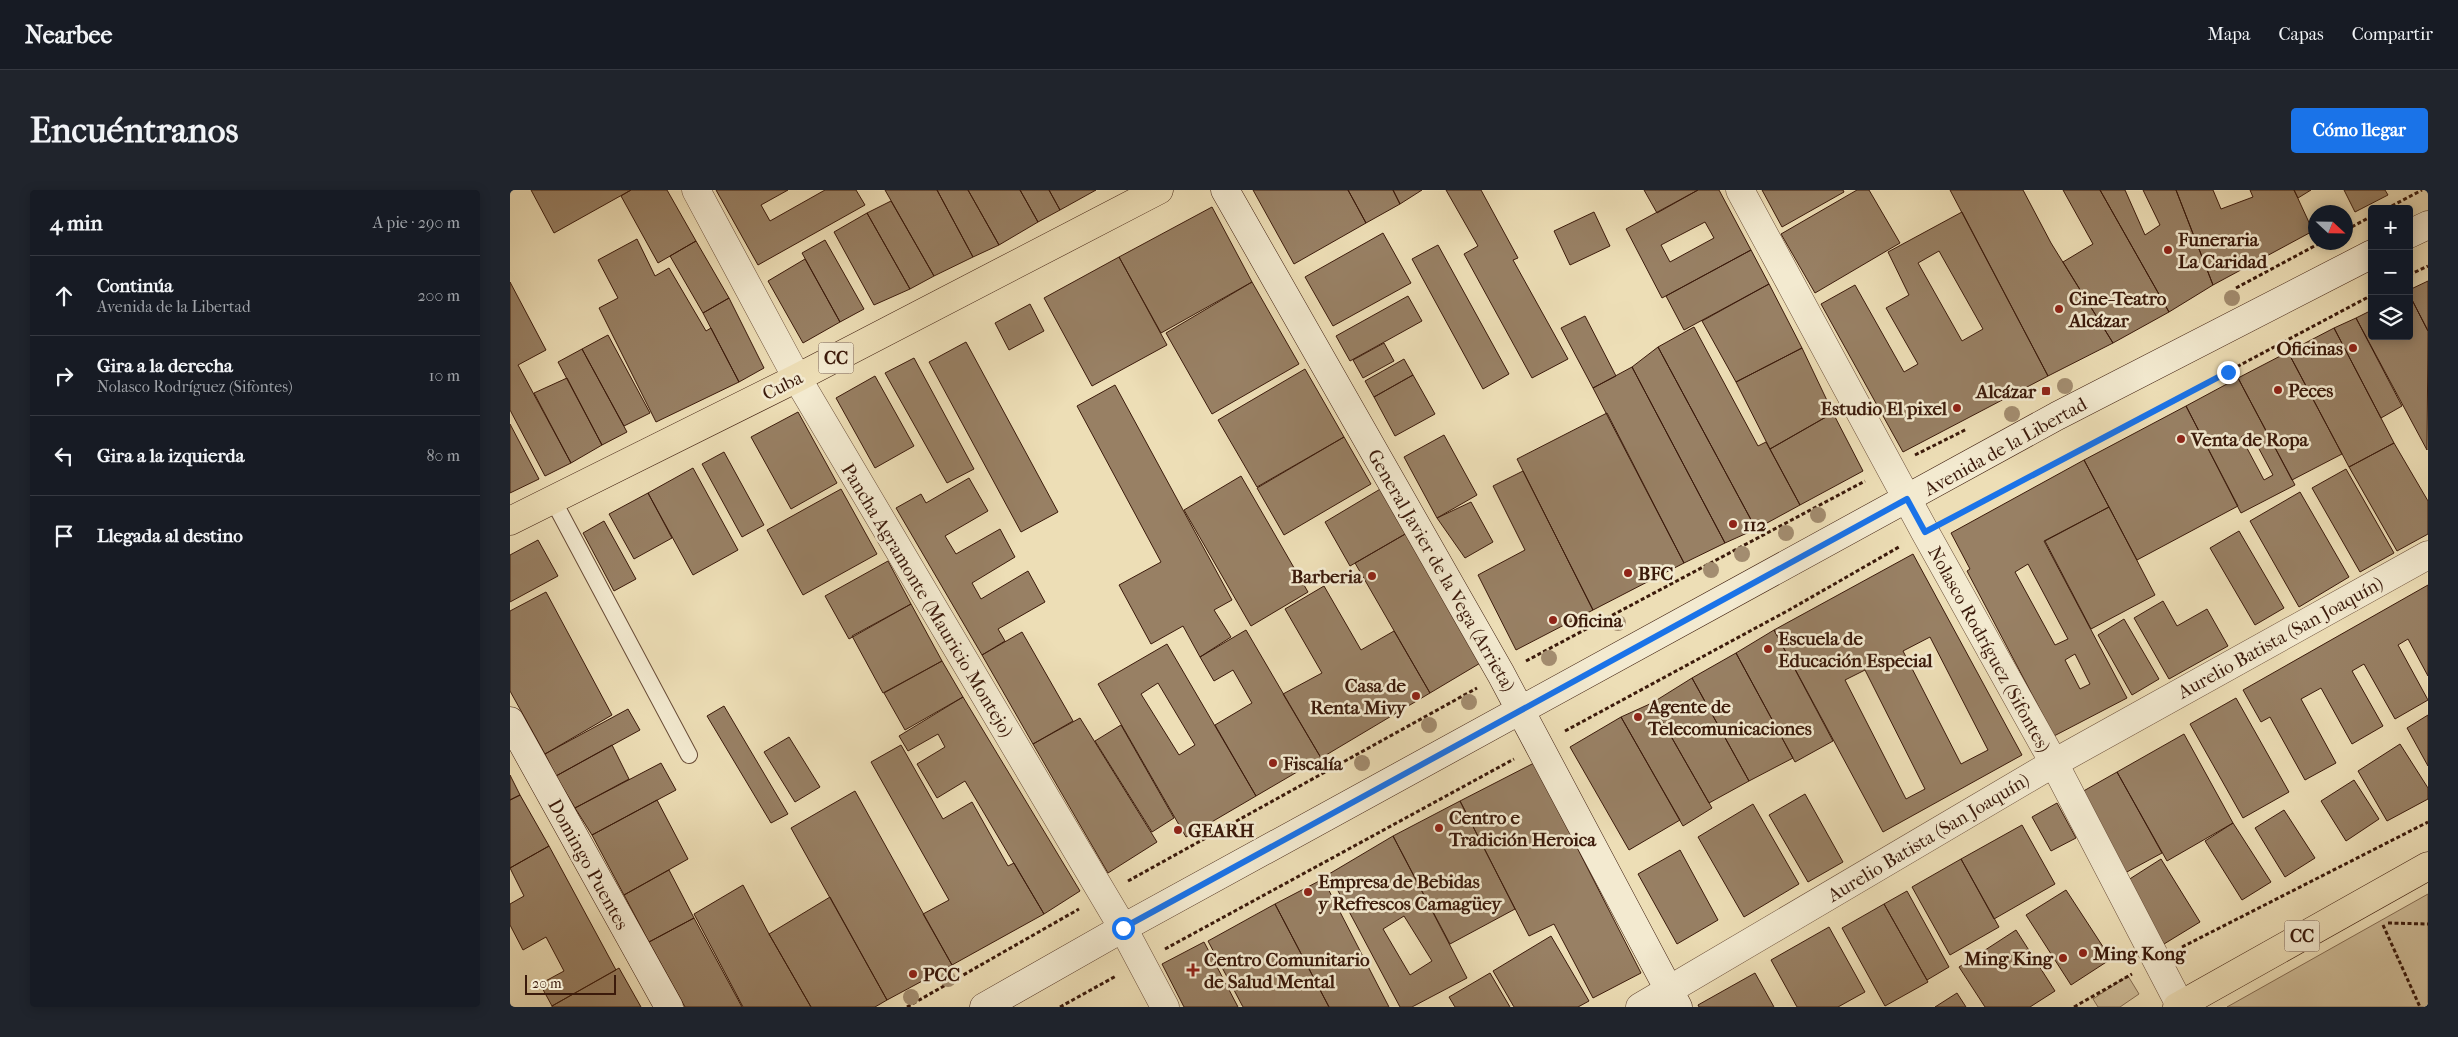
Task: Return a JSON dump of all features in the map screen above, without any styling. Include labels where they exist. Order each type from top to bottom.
[{"type":"main road","name":"Cuba","points":[[510,521],[797,378],[1159,190]]},
{"type":"main road","name":"CC","points":[[2179,1006],[2428,866]]},
{"type":"street","name":"Pancha Agramonte (Mauricio Montejo)","points":[[696,190],[797,378],[1123,928],[1165,1007]]},
{"type":"street","name":"General Javier de la Vega (Arrieta)","points":[[1225,190],[1502,674],[1674,999]]},
{"type":"street","name":"Nolasco Rodríguez (Sifontes)","points":[[1740,190],[1925,532],[2054,763],[2179,1006]]},
{"type":"street","points":[[2413,232],[2428,225]]},
{"type":"street","name":"Avenida de la Libertad","points":[[984,1007],[1123,928],[1522,711],[2057,416],[2368,256]]},
{"type":"street","name":"Aurelio Batista (San Joaquín)","points":[[1640,1007],[1674,999],[2054,763],[2428,555]]},
{"type":"street","name":"Domingo Puentes","points":[[510,721],[669,1007]]},
{"type":"lane","points":[[553,500],[689,755]]},
{"type":"path","points":[[2394,205],[2422,190]]},
{"type":"path","points":[[2353,226],[2368,218]]},
{"type":"path","points":[[2234,289],[2308,249]]},
{"type":"path","points":[[2413,274],[2428,266]]},
{"type":"path","points":[[1060,1007],[1789,610],[1925,532],[2368,297]]},
{"type":"path","points":[[907,1007],[1103,895],[1502,674],[1969,428]]},
{"type":"path","points":[[2074,1007],[2157,960],[2428,822]]},
{"type":"path","points":[[2420,1007],[2382,923],[2428,924]]},
{"type":"shaded area","points":[[2428,894],[2428,1007],[2227,1007]]},
{"type":"shaded area","points":[[2128,976],[2139,994],[2120,1007],[2098,1007],[2093,999]]},
{"type":"building","points":[[531,190],[631,190],[554,233]]},
{"type":"building","points":[[631,190],[667,190],[696,241],[658,263],[621,196]]},
{"type":"building","points":[[716,190],[788,190],[761,205],[770,221],[825,190],[856,190],[865,205],[758,265]]},
{"type":"building","points":[[885,190],[937,190],[973,257],[934,276]]},
{"type":"building","points":[[937,190],[968,190],[999,245],[973,257]]},
{"type":"building","points":[[968,190],[1020,190],[1038,222],[999,245]]},
{"type":"building","points":[[1020,190],[1049,190],[1060,210],[1038,222]]},
{"type":"building","points":[[1049,190],[1096,190],[1060,210]]},
{"type":"building","points":[[1253,190],[1348,190],[1366,223],[1294,264]]},
{"type":"building","points":[[1348,190],[1393,190],[1400,204],[1366,223]]},
{"type":"building","points":[[1393,190],[1422,190],[1400,204]]},
{"type":"building","points":[[1446,190],[1481,190],[1518,258],[1513,260],[1568,359],[1532,378],[1464,254],[1478,246]]},
{"type":"building","points":[[1644,190],[1698,190],[1657,213]]},
{"type":"building","points":[[1698,190],[1719,190],[1751,250],[1662,298],[1626,229]],"holes":[[[1705,222],[1714,238],[1670,262],[1661,245]]]},
{"type":"building","points":[[1762,190],[1843,190],[1844,192],[1782,227]]},
{"type":"building","points":[[1857,190],[1869,190],[1900,243],[1815,293],[1781,234]]},
{"type":"building","points":[[1950,190],[2023,190],[2051,243],[2113,343],[2048,376]]},
{"type":"building","points":[[2063,190],[2100,190],[2169,312],[2113,343],[2063,262],[2093,244]]},
{"type":"building","points":[[2100,190],[2125,190],[2145,235],[2160,225],[2143,190],[2176,190],[2213,285],[2169,312]]},
{"type":"building","points":[[2176,190],[2213,190],[2221,209],[2253,197],[2250,190],[2294,190],[2308,220],[2308,234],[2213,285]]},
{"type":"building","points":[[2294,190],[2311,190],[2298,198]]},
{"type":"building","points":[[2344,190],[2385,190],[2388,195],[2355,212]]},
{"type":"building","points":[[891,201],[934,276],[910,289],[867,213]]},
{"type":"building","points":[[1212,207],[1252,282],[1161,333],[1119,257]]},
{"type":"building","points":[[1594,212],[1610,246],[1570,265],[1554,231]]},
{"type":"building","points":[[1962,212],[2048,376],[1903,452],[1821,304],[1855,285],[1904,372],[1918,364],[1886,308],[1909,295],[1888,252]],"holes":[[[1939,251],[1983,329],[1962,341],[1918,263]]]},
{"type":"building","points":[[867,213],[910,289],[874,305],[834,232]]},
{"type":"building","points":[[1383,233],[1411,283],[1333,326],[1305,277]]},
{"type":"building","points":[[637,239],[655,276],[669,268],[706,331],[711,328],[739,382],[656,422],[599,308],[618,298],[598,260]]},
{"type":"building","points":[[825,240],[864,309],[840,322],[802,253]]},
{"type":"building","points":[[696,241],[729,298],[703,313],[670,256]]},
{"type":"building","points":[[1438,245],[1509,374],[1483,389],[1412,259]]},
{"type":"building","points":[[1751,250],[1769,284],[1684,330],[1666,296]]},
{"type":"building","points":[[1119,257],[1167,345],[1092,386],[1044,298]]},
{"type":"building","points":[[805,259],[840,322],[803,343],[768,281]]},
{"type":"building","points":[[2428,281],[2428,331],[2413,302],[2413,288]]},
{"type":"building","points":[[510,282],[546,350],[518,365],[571,463],[545,476],[510,410]]},
{"type":"building","points":[[1252,282],[1299,364],[1212,414],[1166,333]]},
{"type":"building","points":[[1769,284],[1802,348],[1736,382],[1702,321]]},
{"type":"building","points":[[1408,296],[1422,321],[1350,361],[1336,336]]},
{"type":"building","points":[[729,298],[764,368],[739,382],[703,313]]},
{"type":"building","points":[[2413,302],[2428,331],[2427,450],[2356,318],[2368,312],[2368,340],[2413,340]]},
{"type":"building","points":[[1030,304],[1044,331],[1009,350],[995,323]]},
{"type":"building","points":[[1585,316],[1616,376],[1593,388],[1561,328]]},
{"type":"building","points":[[2356,318],[2402,406],[2381,418],[2334,328]]},
{"type":"building","points":[[1694,327],[1758,446],[1766,442],[1800,505],[1756,529],[1658,347]]},
{"type":"building","points":[[2334,328],[2394,443],[2349,467],[2288,352]]},
{"type":"building","points":[[608,335],[650,413],[624,426],[582,349]]},
{"type":"building","points":[[966,342],[1058,512],[1021,532],[929,362]]},
{"type":"building","points":[[1384,343],[1394,361],[1363,378],[1353,360]]},
{"type":"building","points":[[1658,347],[1756,529],[1725,543],[1632,367]]},
{"type":"building","points":[[1802,348],[1833,413],[1770,449],[1736,382]]},
{"type":"building","points":[[582,349],[627,432],[602,445],[558,362]]},
{"type":"building","points":[[2288,352],[2342,454],[2292,480],[2238,378]]},
{"type":"building","points":[[914,358],[974,469],[947,483],[885,373]]},
{"type":"building","points":[[1404,359],[1413,375],[1374,397],[1365,381]]},
{"type":"building","points":[[1632,367],[1725,543],[1684,563],[1593,388]]},
{"type":"building","points":[[1305,369],[1344,437],[1257,487],[1218,420]]},
{"type":"building","points":[[1413,375],[1435,414],[1395,436],[1374,397]]},
{"type":"building","points":[[875,376],[914,446],[875,468],[836,398]]},
{"type":"building","points":[[567,378],[602,445],[571,463],[534,393]]},
{"type":"building","points":[[2238,378],[2295,485],[2241,513],[2186,406]],"holes":[[[2250,432],[2273,475],[2264,480],[2241,437]]]},
{"type":"building","points":[[1115,385],[1232,600],[1214,610],[1231,637],[1200,657],[1183,626],[1151,644],[1119,585],[1161,562],[1077,406]]},
{"type":"building","points":[[2186,406],[2238,506],[2137,560],[2084,460]]},
{"type":"building","points":[[798,412],[837,483],[791,509],[751,437]]},
{"type":"building","points":[[1607,413],[1684,563],[1593,610],[1517,459]]},
{"type":"building","points":[[1833,413],[1863,471],[1800,505],[1770,449]]},
{"type":"building","points":[[510,424],[539,479],[510,493]]},
{"type":"building","points":[[1444,435],[1477,495],[1437,518],[1404,457]]},
{"type":"building","points":[[1344,437],[1371,484],[1284,535],[1257,488]]},
{"type":"building","points":[[2394,443],[2428,501],[2428,534],[2397,551],[2349,467]]},
{"type":"building","points":[[724,452],[764,525],[742,537],[702,464]]},
{"type":"building","points":[[2084,460],[2109,507],[2044,541],[2127,698],[2054,736],[1967,571],[1970,569],[1951,533]],"holes":[[[2028,564],[2068,639],[2055,645],[2015,572]],[[2075,654],[2090,684],[2080,689],[2065,660]]]},
{"type":"building","points":[[693,468],[738,550],[693,575],[648,493]]},
{"type":"building","points":[[2346,469],[2394,553],[2360,572],[2312,488]]},
{"type":"building","points":[[1523,471],[1593,610],[1516,650],[1478,575],[1525,550],[1493,486]]},
{"type":"building","points":[[1241,476],[1308,592],[1251,626],[1184,510]]},
{"type":"building","points":[[969,478],[988,511],[945,536],[956,554],[1000,529],[1015,557],[972,583],[981,599],[1028,571],[1045,602],[998,629],[1005,641],[982,655],[896,508],[921,494],[926,503]]},
{"type":"building","points":[[1382,488],[1407,533],[1350,566],[1325,522]]},
{"type":"building","points":[[841,489],[877,554],[803,595],[767,530]]},
{"type":"building","points":[[2300,492],[2349,577],[2299,607],[2250,521]]},
{"type":"building","points":[[648,493],[672,538],[634,559],[609,514]]},
{"type":"building","points":[[1471,502],[1493,542],[1465,558],[1437,518]]},
{"type":"building","points":[[2109,507],[2155,595],[2091,629],[2045,541]]},
{"type":"building","points":[[604,521],[636,579],[614,591],[583,533]]},
{"type":"building","points":[[2239,531],[2284,608],[2255,625],[2210,548]]},
{"type":"building","points":[[1407,533],[1482,662],[1430,693],[1355,563]]},
{"type":"building","points":[[538,540],[558,576],[510,602],[510,555]]},
{"type":"building","points":[[1913,554],[2022,755],[1883,832],[1774,630]],"holes":[[[1930,637],[1988,750],[1961,764],[1903,651]],[[1865,670],[1925,789],[1906,799],[1845,680]]]},
{"type":"building","points":[[888,561],[911,604],[849,639],[825,596]]},
{"type":"building","points":[[2428,585],[2428,676],[2408,639],[2398,645],[2428,700],[2395,719],[2364,664],[2352,671],[2383,726],[2352,744],[2321,688],[2301,699],[2336,763],[2305,780],[2270,717],[2261,722],[2243,690]]},
{"type":"building","points":[[1324,586],[1361,650],[1394,631],[1430,693],[1321,758],[1283,694],[1322,673],[1285,609]]},
{"type":"building","points":[[546,592],[612,715],[545,754],[510,691],[510,611]]},
{"type":"building","points":[[2163,601],[2177,626],[2207,609],[2228,646],[2169,679],[2134,618]]},
{"type":"building","points":[[911,604],[942,661],[883,693],[852,636]]},
{"type":"building","points":[[2124,619],[2159,679],[2132,695],[2098,635]]},
{"type":"building","points":[[1246,630],[1321,758],[1256,796],[1215,725],[1252,703],[1233,670],[1214,681],[1200,657]]},
{"type":"building","points":[[1774,630],[1833,741],[1795,762],[1736,653]]},
{"type":"building","points":[[1022,632],[1073,721],[1033,744],[982,655]]},
{"type":"building","points":[[1167,644],[1256,796],[1186,837],[1098,684]],"holes":[[[1158,683],[1195,745],[1179,755],[1141,694]]]},
{"type":"building","points":[[1736,653],[1793,758],[1749,781],[1692,678]]},
{"type":"building","points":[[942,661],[963,697],[905,730],[884,693]]},
{"type":"building","points":[[1692,678],[1749,781],[1709,803],[1652,703]]},
{"type":"building","points":[[963,697],[1080,891],[1044,914],[965,781],[937,798],[917,764],[945,747],[938,734],[908,751],[899,736]]},
{"type":"building","points":[[2236,698],[2289,792],[2243,818],[2190,724]]},
{"type":"building","points":[[1652,703],[1712,808],[1683,826],[1621,717]]},
{"type":"building","points":[[724,706],[788,814],[771,823],[707,716]]},
{"type":"building","points":[[628,709],[640,730],[556,776],[545,754]]},
{"type":"building","points":[[2428,715],[2428,766],[2407,728]]},
{"type":"building","points":[[1621,717],[1680,820],[1629,850],[1570,747]]},
{"type":"building","points":[[1080,718],[1157,842],[1108,873],[1033,744]]},
{"type":"building","points":[[1121,725],[1174,818],[1152,832],[1095,741]]},
{"type":"building","points":[[2184,734],[2233,823],[2167,861],[2117,772]]},
{"type":"building","points":[[789,737],[820,787],[795,802],[764,752]]},
{"type":"building","points":[[2400,744],[2428,788],[2428,799],[2387,821],[2358,771]]},
{"type":"building","points":[[612,745],[629,779],[575,808],[556,776]]},
{"type":"building","points":[[901,745],[943,819],[972,802],[1008,866],[1014,863],[1044,914],[952,965],[923,914],[949,900],[871,762]]},
{"type":"building","points":[[661,763],[676,790],[592,835],[575,808]]},
{"type":"building","points":[[1534,763],[1641,973],[1593,998],[1554,924],[1529,936],[1460,801]]},
{"type":"building","points":[[2117,772],[2162,853],[2125,873],[2080,793]]},
{"type":"building","points":[[510,775],[520,795],[510,800]]},
{"type":"building","points":[[2354,780],[2379,819],[2346,841],[2321,801]]},
{"type":"building","points":[[855,791],[952,965],[887,1000],[791,828]]},
{"type":"building","points":[[1805,794],[1843,862],[1808,882],[1769,815]]},
{"type":"building","points":[[520,795],[549,846],[510,868],[510,800]]},
{"type":"building","points":[[657,800],[688,859],[624,895],[592,835]]},
{"type":"building","points":[[1460,801],[1515,909],[1450,944],[1393,836]]},
{"type":"building","points":[[2057,803],[2076,838],[2051,851],[2032,817]]},
{"type":"building","points":[[1753,804],[1799,884],[1744,917],[1698,837]]},
{"type":"building","points":[[2284,810],[2315,858],[2285,877],[2255,828]]},
{"type":"building","points":[[2233,823],[2271,882],[2242,900],[2205,841]]},
{"type":"building","points":[[2022,825],[2055,884],[1994,919],[1961,859]]},
{"type":"building","points":[[1393,836],[1467,978],[1412,1007],[1400,1007],[1329,874]],"holes":[[[1404,916],[1432,961],[1410,975],[1383,929]]]},
{"type":"building","points":[[549,846],[616,970],[552,1006],[540,984],[564,971],[546,937],[523,950],[510,925],[510,904],[524,896],[510,868]]},
{"type":"building","points":[[1680,850],[1718,920],[1677,944],[1638,874]]},
{"type":"building","points":[[1961,859],[1999,927],[1950,955],[1912,887]]},
{"type":"building","points":[[2161,859],[2200,922],[2164,944],[2125,882]]},
{"type":"building","points":[[669,870],[694,918],[649,942],[624,895]]},
{"type":"building","points":[[1323,879],[1389,1007],[1329,1007],[1275,904]]},
{"type":"building","points":[[743,885],[811,1007],[743,1007],[694,914]]},
{"type":"building","points":[[2066,890],[2111,959],[2071,985],[2026,915]]},
{"type":"building","points":[[1907,891],[1949,967],[1927,980],[1884,904]]},
{"type":"building","points":[[830,897],[887,1000],[875,1007],[811,1007],[769,934]]},
{"type":"building","points":[[1275,904],[1329,1007],[1243,1007],[1208,941]]},
{"type":"building","points":[[1884,904],[1928,982],[1885,1006],[1842,928]]},
{"type":"building","points":[[694,918],[742,1007],[685,1007],[649,942]]},
{"type":"building","points":[[1829,927],[1865,992],[1838,1007],[1797,1007],[1771,960]]},
{"type":"building","points":[[2016,930],[2055,991],[2030,1007],[1985,1007],[1959,967]]},
{"type":"building","points":[[1551,936],[1589,1001],[1578,1007],[1514,1007],[1493,971]]},
{"type":"building","points":[[1204,942],[1238,1007],[1184,1007],[1162,964]]},
{"type":"building","points":[[619,968],[641,1007],[552,1007],[552,1006]]},
{"type":"building","points":[[1490,973],[1510,1007],[1455,1007],[1449,997]]},
{"type":"building","points":[[1755,973],[1774,1007],[1699,1007],[1698,1005]]},
{"type":"building","points":[[1957,993],[1966,1007],[1935,1007]]},
{"type":"place","name":"Funeraria La Caridad","points":[[2168,250]]},
{"type":"place","name":"Cine-Teatro Alcázar","points":[[2059,309]]},
{"type":"place","name":"Oficinas","points":[[2353,348]]},
{"type":"place","name":"Peces","points":[[2278,390]]},
{"type":"place","name":"Alcázar","points":[[2046,391]]},
{"type":"place","name":"Estudio El pixel","points":[[1957,408]]},
{"type":"place","name":"Venta de Ropa","points":[[2181,439]]},
{"type":"place","name":"112","points":[[1733,524]]},
{"type":"place","name":"BFC","points":[[1628,573]]},
{"type":"place","name":"Barberia","points":[[1372,576]]},
{"type":"place","name":"Oficina","points":[[1553,620]]},
{"type":"place","name":"Escuela de Educación Especial","points":[[1768,649]]},
{"type":"place","name":"Casa de Renta Mivy","points":[[1416,696]]},
{"type":"place","name":"Agente de Telecomunicaciones","points":[[1638,717]]},
{"type":"place","name":"Fiscalía","points":[[1273,763]]},
{"type":"place","name":"Centro e Tradición Heroica","points":[[1439,828]]},
{"type":"place","name":"GEARH","points":[[1178,830]]},
{"type":"place","name":"Empresa de Bebidas y Refrescos Camagüey","points":[[1308,892]]},
{"type":"place","name":"Ming Kong","points":[[2083,953]]},
{"type":"place","name":"Ming King","points":[[2063,958]]},
{"type":"place","name":"Centro Comunitario de Salud Mental","points":[[1193,970]]},
{"type":"place","name":"PCC","points":[[913,974]]},
{"type":"route","points":[[1123,928],[1907,499],[1925,532],[2228,372]]}]
